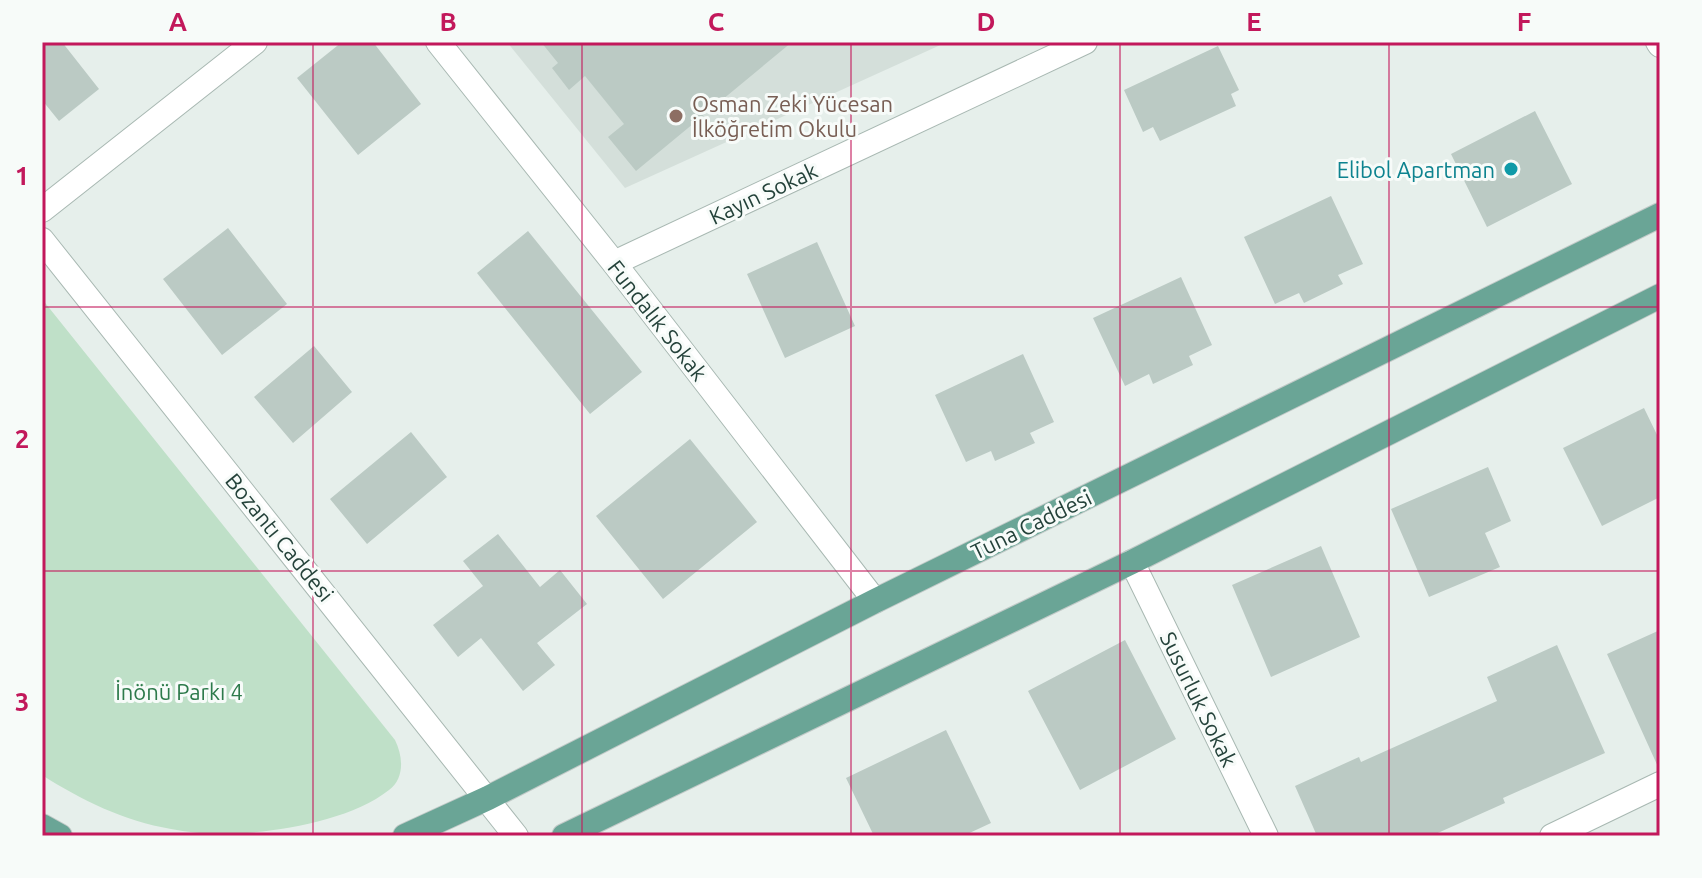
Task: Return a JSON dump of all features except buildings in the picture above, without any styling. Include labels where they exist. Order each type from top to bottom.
[{"type":"main road","name":"Tuna Caddesi","points":[[405,836],[488,798],[875,601],[1660,215]]},
{"type":"main road","points":[[564,836],[1132,562],[1660,296]]},
{"type":"main road","points":[[42,826],[60,836]]},
{"type":"street","points":[[42,210],[255,42]]},
{"type":"street","name":"Fundalık Sokak","points":[[438,42],[614,263],[875,601]]},
{"type":"street","name":"Kayın Sokak","points":[[614,263],[1085,42]]},
{"type":"street","name":"Bozantı Caddesi","points":[[42,240],[516,836]]},
{"type":"street","name":"Susurluk Sokak","points":[[1132,562],[1266,836]]},
{"type":"street","points":[[1552,836],[1660,784]]},
{"type":"shaded area","name":"Osman Zeki Yücesan İlköğretim Okulu","points":[[507,42],[947,42],[625,188]]},
{"type":"green space","name":"İnönü Parkı 4","points":[[42,299],[395,740],[401,766],[398,779],[373,801],[333,817],[288,828],[212,834],[154,825],[120,815],[42,775]]},
{"type":"place","name":"Osman Zeki Yücesan İlköğretim Okulu","points":[[676,116]]},
{"type":"place","name":"Elibol Apartman","points":[[1511,169]]}]
